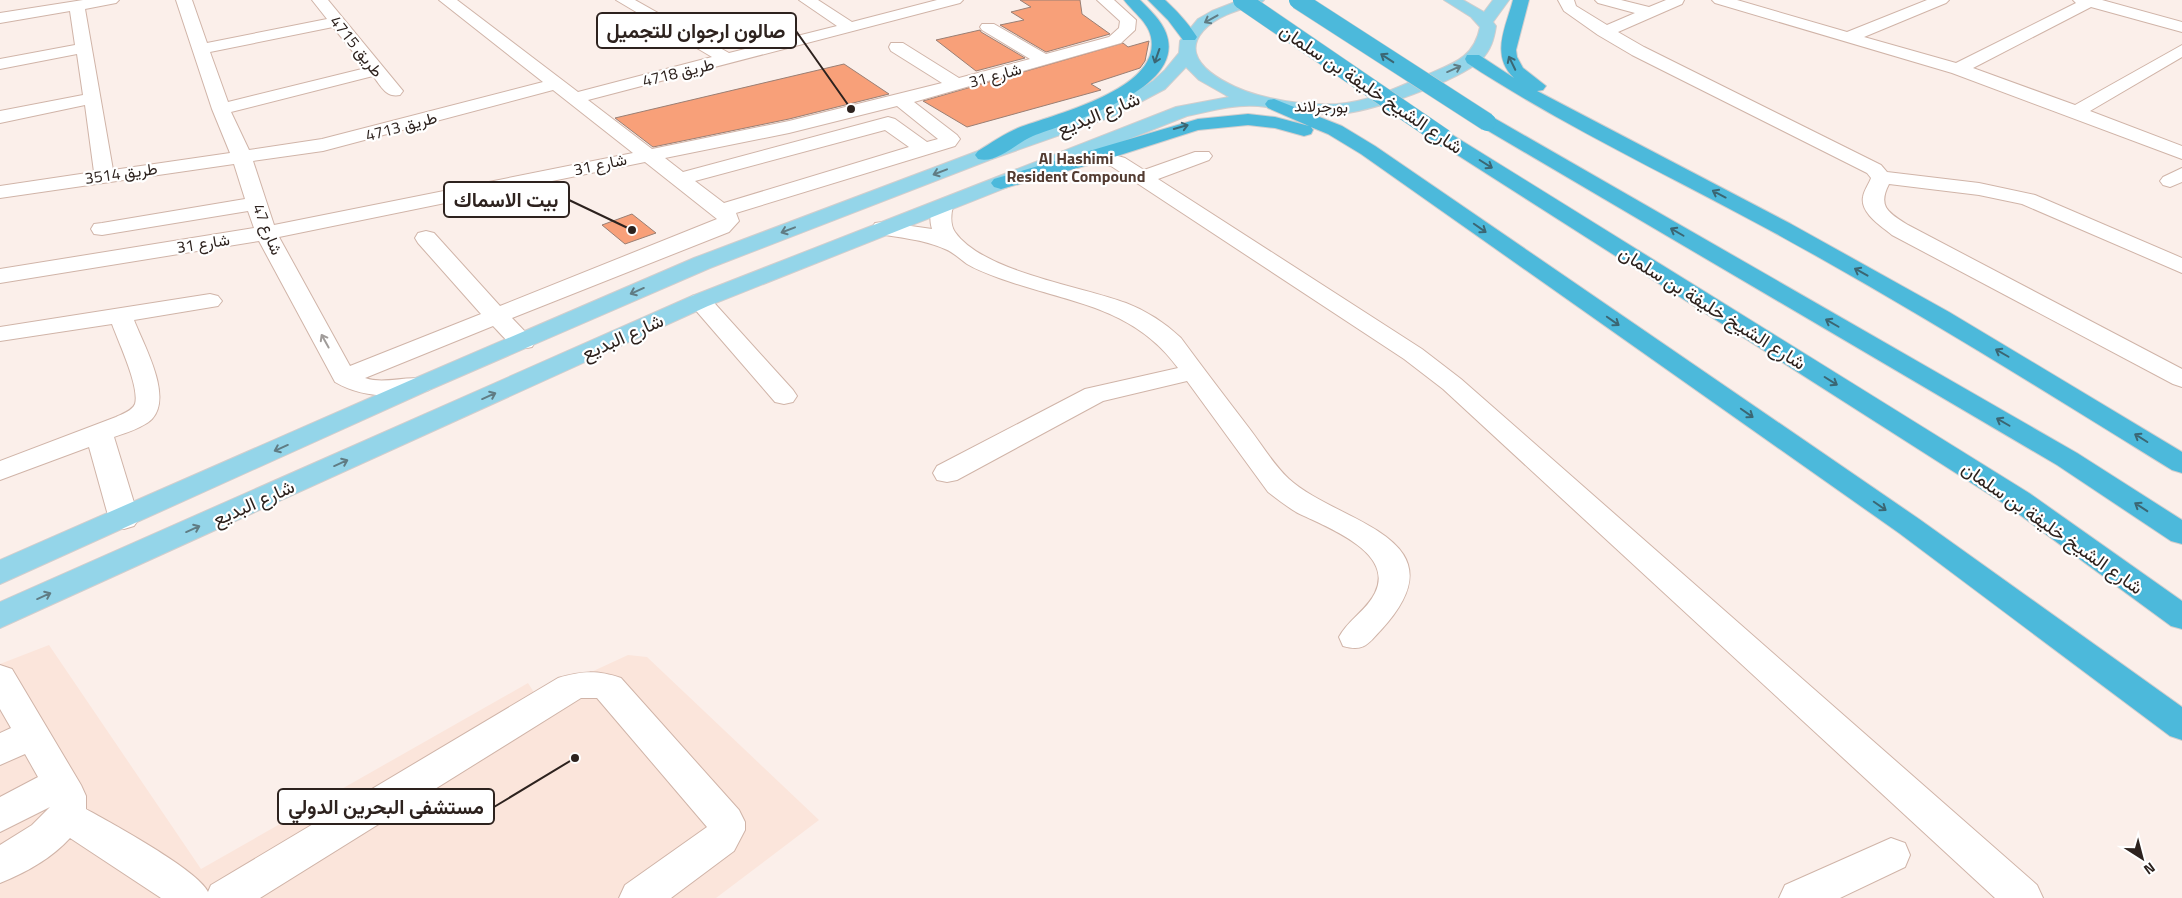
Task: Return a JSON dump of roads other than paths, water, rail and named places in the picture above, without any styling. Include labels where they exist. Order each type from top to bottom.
[{"type":"highway","points":[[986,155],[1026,132],[1114,98],[1130,89],[1151,69],[1158,59],[1160,39],[1150,19],[1132,0]]},
{"type":"highway","points":[[1156,0],[1174,17],[1189,45]]},
{"type":"highway","name":"شارع الشيخ خليفة بن سلمان","points":[[1242,0],[1444,138],[2019,500],[2182,617]]},
{"type":"highway","name":"شارع الشيخ خليفة بن سلمان","points":[[1298,0],[1487,122],[2066,459],[2182,534]]},
{"type":"highway","points":[[1521,0],[1508,50],[1508,57],[1515,71],[1525,79],[1595,118],[1615,133],[1620,142]]},
{"type":"highway","points":[[1473,59],[1518,89],[1783,229],[1941,317],[2182,464]]},
{"type":"highway","points":[[1267,103],[1317,121],[1352,139],[1909,526],[2182,726]]},
{"type":"highway","points":[[1001,184],[1117,162],[1193,124],[1239,120],[1284,124],[1324,138],[1431,202],[1455,210]]},
{"type":"main road","points":[[1189,45],[1198,26],[1232,8],[1256,0]]},
{"type":"main road","points":[[1452,0],[1467,7],[1488,26],[1487,40],[1482,51],[1473,59]]},
{"type":"main road","points":[[1484,22],[1501,0]]},
{"type":"main road","name":"شارع البديع","points":[[8,566],[124,519],[420,385],[702,263],[986,155],[1108,112],[1136,99],[1172,74],[1189,45]]},
{"type":"main road","name":"بورجرلاند","points":[[1189,45],[1192,63],[1205,78],[1228,90],[1267,103],[1328,108],[1361,106],[1380,101],[1473,59]]},
{"type":"main road","name":"شارع البديع","points":[[5,618],[700,301],[883,228],[1001,184],[1182,111],[1228,102],[1267,103]]},
{"type":"street","points":[[0,18],[111,0]]},
{"type":"street","name":"شارع 47","points":[[184,0],[221,109],[242,157],[266,233],[344,377]]},
{"type":"street","name":"طريق 4715","points":[[320,0],[394,91]]},
{"type":"street","points":[[344,377],[721,227],[728,221],[728,217],[721,211],[447,0]]},
{"type":"street","points":[[624,0],[727,59]]},
{"type":"street","points":[[806,0],[850,27]]},
{"type":"street","name":"طريق 4718","points":[[575,98],[955,0]]},
{"type":"street","name":"شارع 31","points":[[0,276],[266,233],[645,154],[789,127],[900,100],[1106,44],[1122,36],[1128,25],[1124,15],[1105,0]]},
{"type":"street","points":[[1566,0],[1569,8],[1609,29],[1638,51],[1860,160],[1874,169],[1881,178],[1979,189],[2028,199],[2048,206],[2182,266]]},
{"type":"street","points":[[1603,0],[1650,12]]},
{"type":"street","points":[[1720,0],[1958,68],[2077,111],[2182,153]]},
{"type":"street","points":[[1851,36],[1941,0]]},
{"type":"street","points":[[1609,29],[1677,1]]},
{"type":"street","points":[[1958,68],[2088,1],[2182,27]]},
{"type":"street","points":[[76,6],[94,104],[104,175]]},
{"type":"street","points":[[201,49],[338,21]]},
{"type":"street","points":[[988,27],[1046,61]]},
{"type":"street","points":[[1609,29],[1639,34]]},
{"type":"street","points":[[897,47],[956,85]]},
{"type":"street","points":[[0,64],[84,48]]},
{"type":"street","points":[[2077,111],[2182,50]]},
{"type":"street","points":[[221,109],[377,70]]},
{"type":"street","name":"طريق 4713","points":[[242,157],[283,152],[361,136],[557,84]]},
{"type":"street","points":[[721,211],[948,142],[950,139],[900,100]]},
{"type":"street","points":[[7,122],[94,104]]},
{"type":"street","points":[[679,179],[919,114]]},
{"type":"street","points":[[888,123],[924,149]]},
{"type":"street","points":[[1117,162],[1202,156]]},
{"type":"street","name":"طريق 3514","points":[[0,192],[104,175],[242,157]]},
{"type":"street","points":[[1117,162],[1413,354],[1452,384],[2024,898]]},
{"type":"street","points":[[1881,178],[1880,185],[1873,194],[1874,205],[1883,217],[1900,230],[2182,379]]},
{"type":"street","points":[[102,229],[257,203]]},
{"type":"street","points":[[943,206],[940,216],[946,236],[972,257],[993,267],[1118,308],[1157,329],[1172,343],[1281,488],[1307,506],[1360,532],[1376,544],[1388,558],[1394,574],[1393,589],[1385,603],[1355,638]]},
{"type":"street","points":[[883,228],[926,234],[955,245]]},
{"type":"street","points":[[426,238],[497,317],[523,342]]},
{"type":"street","points":[[676,245],[702,263]]},
{"type":"street","points":[[0,334],[210,300]]},
{"type":"street","points":[[700,301],[784,396]]},
{"type":"street","points":[[0,471],[99,434],[142,414],[148,403],[148,390],[120,314]]},
{"type":"street","points":[[947,473],[1094,394],[1194,372]]},
{"type":"street","points":[[344,377],[352,382],[375,388],[420,385]]},
{"type":"street","points":[[99,434],[124,519]]},
{"type":"street","points":[[1,683],[31,734],[63,800],[144,864],[191,898]]},
{"type":"street","points":[[225,898],[570,688],[598,683],[609,688],[726,822],[726,830],[721,839],[639,898]]},
{"type":"street","points":[[0,750],[31,734]]},
{"type":"street","points":[[0,816],[63,800]]},
{"type":"street","points":[[0,865],[55,830],[63,800]]},
{"type":"street","points":[[1800,898],[1891,855]]},
{"type":"place","name":"صالون ارجوان للتجميل","points":[[851,109]]},
{"type":"place","name":"بيت الاسماك","points":[[632,230]]},
{"type":"place","name":"مستشفى البحرين الدولي","points":[[575,758]]},
{"type":"district","name":"Al Hashimi Resident Compound","points":[[1076,167]]}]
